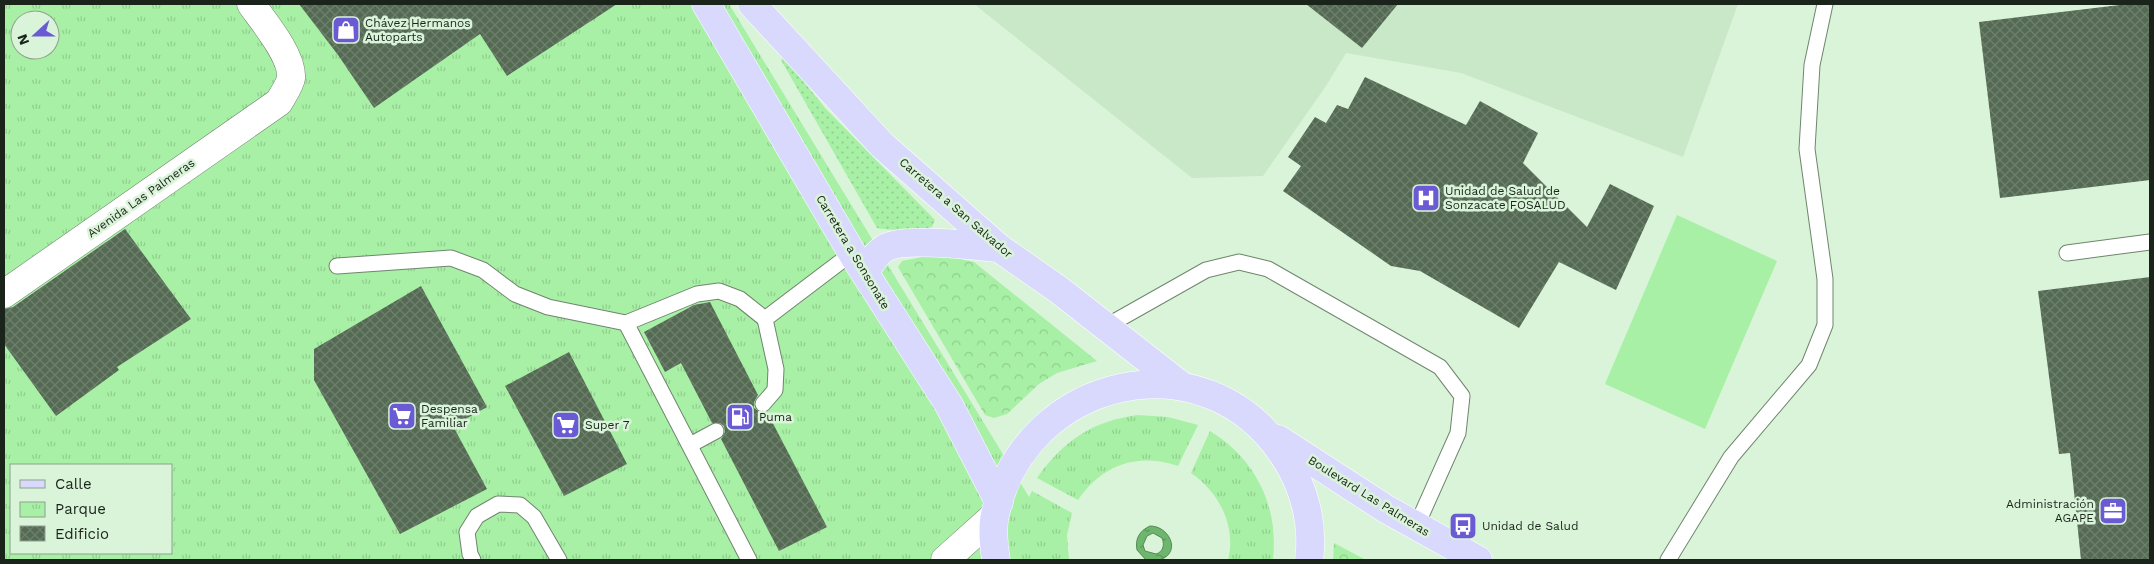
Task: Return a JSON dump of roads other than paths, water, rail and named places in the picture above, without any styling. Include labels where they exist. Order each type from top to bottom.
[{"type":"main road","name":"Carretera a Sonsonate","points":[[706,4],[859,263],[949,405],[997,509]]},
{"type":"main road","name":"Carretera a San Salvador","points":[[752,4],[882,145],[999,248],[1059,290],[1182,386]]},
{"type":"main road","points":[[859,263],[872,260],[888,247],[916,242],[999,248]]},
{"type":"main road","points":[[996,560],[997,509],[1010,472],[1027,445],[1049,422],[1068,408],[1089,397],[1119,387],[1151,384],[1182,386],[1226,402],[1261,428],[1290,466],[1303,495],[1309,525],[1309,560]]},
{"type":"main road","name":"Boulevard Las Palmeras","points":[[1261,428],[1416,527],[1478,560]]},
{"type":"street","name":"Avenida Las Palmeras","points":[[4,294],[279,102],[291,78],[287,59],[277,40],[251,4]]},
{"type":"street","points":[[945,560],[997,509]]},
{"type":"lane","points":[[1668,560],[1731,457],[1810,365],[1825,325],[1825,279],[1807,149],[1812,64],[1825,4]]},
{"type":"lane","points":[[2067,254],[2150,242]]},
{"type":"lane","points":[[337,266],[452,258],[483,270],[515,294],[548,307],[626,323],[697,294],[719,291],[740,300],[765,319],[776,369],[775,390],[763,404]]},
{"type":"lane","points":[[1105,327],[1206,270],[1239,262],[1268,269],[1440,367],[1462,396],[1458,433],[1416,527]]},
{"type":"lane","points":[[765,319],[859,263]]},
{"type":"lane","points":[[626,323],[749,560]]},
{"type":"lane","points":[[690,445],[716,430]]},
{"type":"lane","points":[[473,560],[470,554],[467,532],[477,516],[498,504],[520,505],[534,518],[559,560]]},
{"type":"water","points":[[1150,526],[1163,530],[1172,545],[1168,555],[1162,559],[1146,560],[1137,550],[1139,536],[1143,530]],"holes":[[[1153,533],[1162,538],[1163,546],[1160,552],[1156,554],[1145,551],[1143,545],[1147,536]]]},
{"type":"place","name":"Chávez Hermanos Autoparts","points":[[346,30]]},
{"type":"place","name":"Unidad de Salud de Sonzacate FOSALUD","points":[[1426,198]]},
{"type":"place","name":"Despensa Familiar","points":[[402,416]]},
{"type":"place","name":"Puma","points":[[740,417]]},
{"type":"place","name":"Super 7","points":[[566,425]]},
{"type":"place","name":"Administración AGAPE","points":[[2113,511]]},
{"type":"place","name":"Unidad de Salud","points":[[1463,526]]}]
